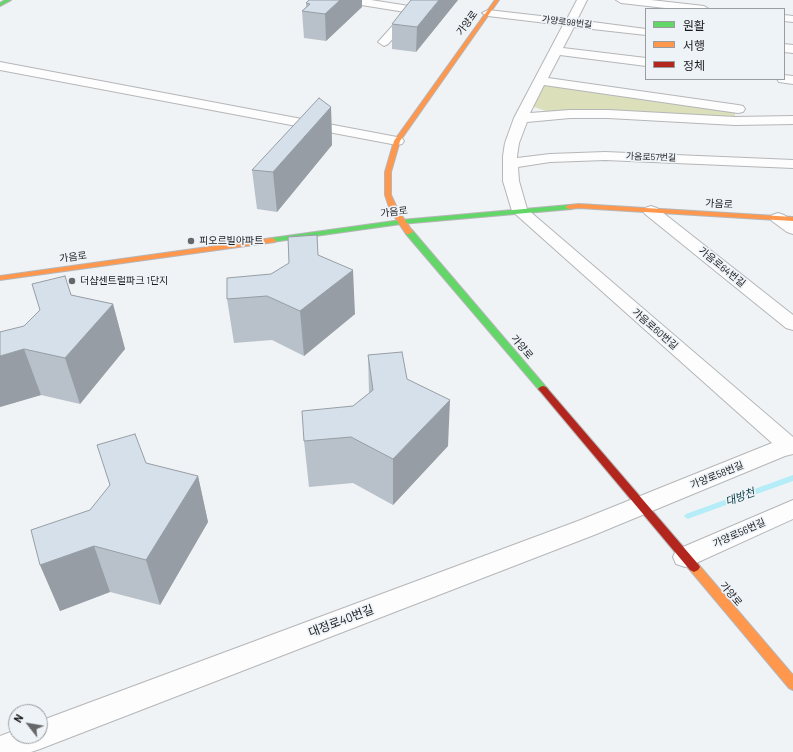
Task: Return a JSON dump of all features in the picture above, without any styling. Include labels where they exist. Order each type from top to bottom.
[{"type":"street","points":[[0,5],[10,0]]},
{"type":"street","points":[[349,0],[409,9],[411,12],[384,42]]},
{"type":"street","name":"가양로","points":[[497,0],[397,141],[388,172],[388,195],[401,222],[793,684]]},
{"type":"street","points":[[520,211],[511,181],[510,164],[512,144],[522,118],[582,0]]},
{"type":"street","points":[[621,0],[695,8]]},
{"type":"street","name":"가양로98번길","points":[[488,13],[645,32]]},
{"type":"street","points":[[556,51],[645,62]]},
{"type":"street","points":[[0,66],[397,141]]},
{"type":"street","points":[[540,81],[735,108],[793,119]]},
{"type":"street","points":[[522,118],[570,114],[608,114],[734,121],[793,119]]},
{"type":"street","name":"가음로57번길","points":[[510,164],[550,158],[618,156],[793,164]]},
{"type":"street","name":"가음로","points":[[0,278],[401,222],[579,206],[785,219]]},
{"type":"street","name":"가음로60번길","points":[[520,211],[792,447]]},
{"type":"street","name":"가음로64번길","points":[[651,211],[793,324]]},
{"type":"street","points":[[785,219],[793,229]]},
{"type":"street","name":"가양로58번길","points":[[642,506],[780,449],[792,447]]},
{"type":"street","name":"대정로40번길","points":[[48,732],[642,506]]},
{"type":"street","name":"가양로56번길","points":[[685,557],[793,509]]},
{"type":"street","points":[[0,750],[15,744]]},
{"type":"green space","points":[[540,81],[735,108],[735,121],[558,115],[528,105]]},
{"type":"building","points":[[309,0],[340,0],[325,14],[302,11],[310,4],[306,3]]},
{"type":"building","points":[[411,0],[439,0],[417,27],[392,24]]},
{"type":"building","points":[[319,98],[331,107],[273,172],[252,170]]},
{"type":"building","points":[[317,235],[318,255],[353,270],[300,311],[267,296],[227,299],[227,278],[271,274],[289,263],[288,237]]},
{"type":"building","points":[[65,276],[71,295],[113,304],[65,358],[24,349],[0,356],[0,332],[24,326],[40,310],[32,284]]},
{"type":"building","points":[[402,352],[407,379],[450,400],[393,459],[351,437],[304,441],[302,411],[353,406],[373,390],[368,355]]},
{"type":"building","points":[[135,434],[146,463],[198,476],[146,560],[94,546],[40,565],[31,530],[90,510],[110,485],[97,445]]},
{"type":"waterway","name":"대방천","points":[[688,516],[793,478]]},
{"type":"traffic: fast","points":[[0,5],[9,0]]},
{"type":"traffic: fast","points":[[272,240],[401,222],[569,207]]},
{"type":"traffic: fast","points":[[409,232],[543,389]]},
{"type":"traffic: slow","points":[[409,232],[394,210],[388,195],[388,172],[397,141],[497,0]]},
{"type":"traffic: slow","points":[[569,207],[579,206],[793,219]]},
{"type":"traffic: slow","points":[[0,278],[272,240]]},
{"type":"traffic: slow","points":[[694,567],[793,684]]},
{"type":"traffic: jam","points":[[543,389],[694,567]]},
{"type":"place","name":"피오르빌아파트","points":[[191,241]]},
{"type":"place","name":"더샵센트럴파크 1단지","points":[[72,281]]}]
